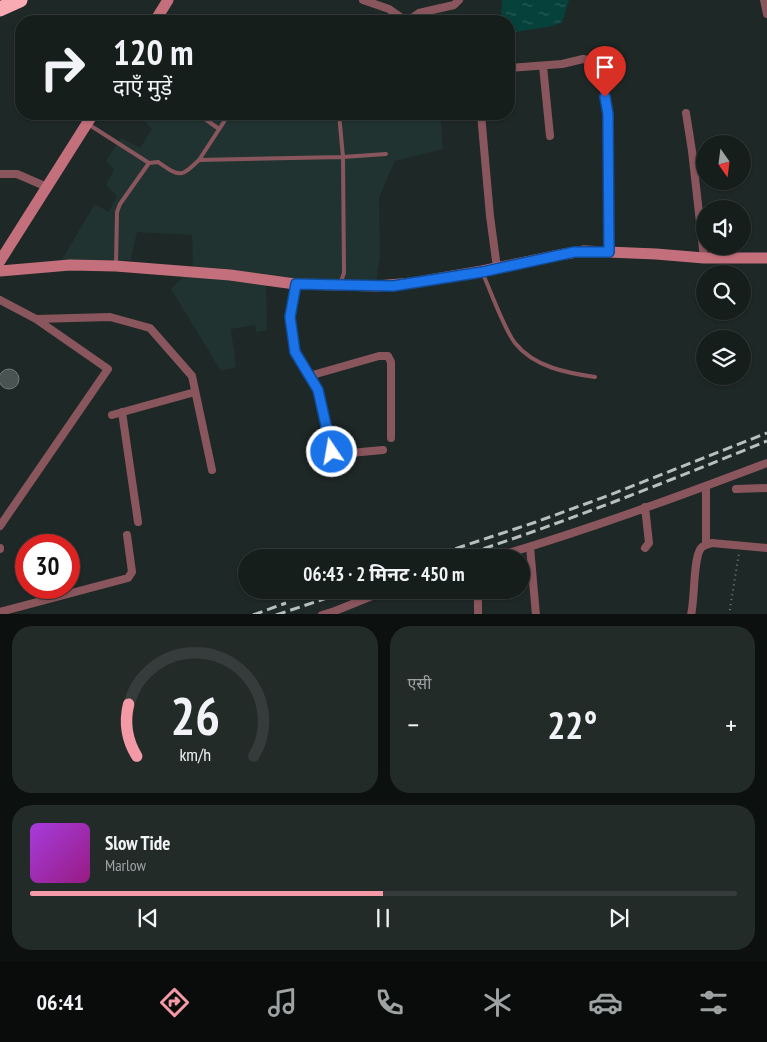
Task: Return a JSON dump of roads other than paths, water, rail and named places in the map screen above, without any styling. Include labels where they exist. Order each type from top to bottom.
[{"type":"highway","points":[[0,9],[19,0]]},
{"type":"street","points":[[159,15],[168,0]]},
{"type":"street","points":[[363,0],[389,9],[398,15]]},
{"type":"street","points":[[416,15],[454,5],[460,0]]},
{"type":"street","points":[[764,0],[767,14]]},
{"type":"street","points":[[515,68],[562,64],[579,59],[588,60],[594,67],[604,90],[608,114],[609,252]]},
{"type":"street","points":[[543,66],[550,136]]},
{"type":"street","points":[[686,113],[704,258]]},
{"type":"street","points":[[0,260],[89,120]]},
{"type":"street","points":[[482,120],[490,216],[498,268]]},
{"type":"street","points":[[0,174],[17,174],[46,188]]},
{"type":"street","points":[[0,271],[70,266],[116,266],[230,275],[296,284],[393,286],[482,272],[574,252],[609,252],[704,258],[767,258]]},
{"type":"street","points":[[296,284],[290,317],[295,352],[318,390],[332,452],[339,454],[383,450]]},
{"type":"street","points":[[0,300],[36,319],[108,369],[0,526]]},
{"type":"street","points":[[36,319],[110,317],[150,328],[192,376],[212,470]]},
{"type":"street","points":[[308,376],[379,356],[388,356],[391,362],[391,438]]},
{"type":"street","points":[[112,415],[195,392]]},
{"type":"street","points":[[122,412],[138,522]]},
{"type":"street","points":[[523,549],[767,463]]},
{"type":"street","points":[[706,486],[706,544]]},
{"type":"street","points":[[736,489],[767,488]]},
{"type":"street","points":[[645,507],[650,543],[645,548]]},
{"type":"street","points":[[0,612],[128,578],[132,572],[128,535]]},
{"type":"street","points":[[691,614],[695,596],[697,557],[701,548],[706,544],[712,543],[767,548]]},
{"type":"street","points":[[530,547],[536,614]]},
{"type":"street","points":[[322,614],[336,611],[365,599]]},
{"type":"street","points":[[478,599],[478,614]]},
{"type":"lane","points":[[93,120],[149,163],[158,162],[175,173],[184,173],[199,160],[225,120]]},
{"type":"lane","points":[[206,120],[219,129]]},
{"type":"lane","points":[[339,286],[344,273],[343,158],[340,120]]},
{"type":"lane","points":[[199,160],[343,158],[386,154]]},
{"type":"lane","points":[[116,266],[117,212],[120,204],[149,163]]},
{"type":"lane","points":[[482,272],[514,342],[520,348],[553,370],[595,378]]},
{"type":"water","points":[[502,0],[569,0],[562,22],[553,26],[515,32],[515,15],[501,15]]},
{"type":"railway","points":[[454,549],[607,496],[767,433]]},
{"type":"railway","points":[[481,549],[612,502],[767,441]]},
{"type":"railway","points":[[279,614],[324,599]]},
{"type":"railway","points":[[256,614],[286,603]]}]
